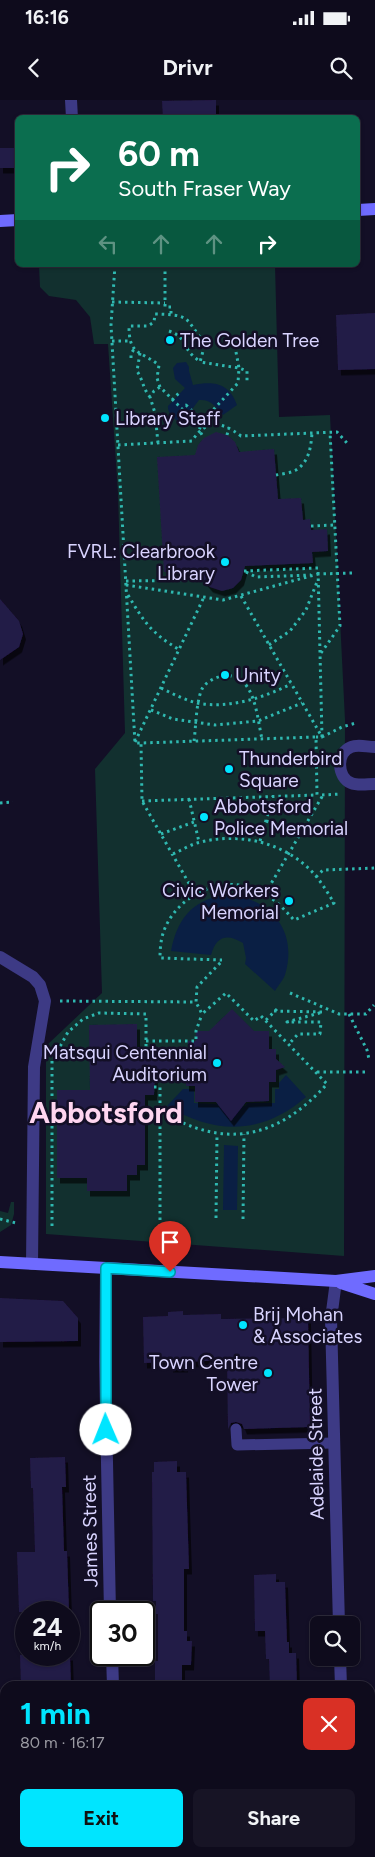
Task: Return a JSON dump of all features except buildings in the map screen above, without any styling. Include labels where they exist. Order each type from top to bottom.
[{"type":"main road","points":[[360,210],[375,209]]},
{"type":"main road","points":[[0,221],[15,220]]},
{"type":"main road","points":[[0,1262],[336,1281],[375,1276]]},
{"type":"main road","points":[[336,1281],[375,1294]]},
{"type":"street","points":[[71,100],[72,115]]},
{"type":"street","points":[[375,747],[356,745],[348,748],[340,760],[343,776],[349,782],[358,785],[375,784]]},
{"type":"street","points":[[0,957],[33,976],[40,985],[45,1001],[34,1067],[32,1264]]},
{"type":"street","name":"James Street","points":[[106,1268],[105,1362],[110,1601]]},
{"type":"street","name":"Adelaide Street","points":[[336,1281],[332,1319],[339,1616]]},
{"type":"street","points":[[112,1666],[112,1681]]},
{"type":"street","points":[[340,1666],[341,1681]]},
{"type":"lane","points":[[236,1429],[237,1444],[334,1443]]},
{"type":"path","points":[[115,267],[112,341],[135,742]]},
{"type":"path","points":[[165,267],[165,307],[171,307],[171,314]]},
{"type":"path","points":[[112,302],[165,303]]},
{"type":"path","points":[[200,362],[205,344],[188,319],[180,315],[155,314],[154,322],[148,326],[129,326],[129,341],[134,349],[159,365],[157,378],[160,387],[182,409],[186,405],[203,421]]},
{"type":"path","points":[[169,331],[178,334],[189,352],[200,362],[247,371],[247,381]]},
{"type":"path","points":[[112,341],[129,341]]},
{"type":"path","points":[[131,358],[134,349]]},
{"type":"path","points":[[118,445],[192,441],[203,421],[238,382],[239,368],[236,352]]},
{"type":"path","points":[[140,354],[137,371],[155,412],[158,443]]},
{"type":"path","points":[[150,397],[160,387]]},
{"type":"path","points":[[172,400],[181,391]]},
{"type":"path","points":[[199,430],[216,424],[229,427],[241,436],[337,432],[347,443]]},
{"type":"path","points":[[227,434],[229,427]]},
{"type":"path","points":[[199,430],[204,438]]},
{"type":"path","points":[[320,654],[340,626],[330,432]]},
{"type":"path","points":[[276,475],[296,470],[307,458],[311,446],[312,433]]},
{"type":"path","points":[[311,526],[336,525]]},
{"type":"path","points":[[322,737],[318,580],[318,574],[318,568],[244,571],[256,577],[318,574],[354,573]]},
{"type":"path","points":[[126,583],[223,600],[318,574]]},
{"type":"path","points":[[126,583],[204,580]]},
{"type":"path","points":[[269,645],[290,631],[306,610],[318,580]]},
{"type":"path","points":[[127,594],[142,620],[160,638],[180,650]]},
{"type":"path","points":[[241,596],[322,737]]},
{"type":"path","points":[[135,742],[204,597]]},
{"type":"path","points":[[194,741],[199,703],[204,686],[216,678],[225,675],[233,676],[245,683],[254,699],[262,739]]},
{"type":"path","points":[[161,688],[199,703],[237,703],[273,693],[291,684]]},
{"type":"path","points":[[151,710],[173,719],[215,724],[258,721],[302,703]]},
{"type":"path","points":[[135,742],[322,737],[342,727],[356,723]]},
{"type":"path","points":[[142,801],[317,794],[316,737]]},
{"type":"path","points":[[141,742],[142,801],[195,894]]},
{"type":"path","points":[[265,894],[323,794]]},
{"type":"path","points":[[260,841],[273,796]]},
{"type":"path","points":[[189,799],[199,842]]},
{"type":"path","points":[[0,803],[14,802]]},
{"type":"path","points":[[266,821],[301,832]]},
{"type":"path","points":[[161,834],[194,822]]},
{"type":"path","points":[[172,854],[199,842],[231,838],[260,841],[289,854],[306,865],[316,876],[334,903],[294,920],[281,906],[254,888],[223,885],[208,888],[182,903],[171,916],[164,930],[160,958],[222,960],[196,987],[196,1002],[202,1014]]},
{"type":"path","points":[[316,876],[323,870],[375,868]]},
{"type":"path","points":[[146,1041],[196,1041],[196,1031],[202,1014],[226,993],[254,1021],[261,1016],[266,1020],[327,1084],[312,1101],[296,1114],[282,1122],[244,1134],[217,1134],[179,1122],[160,1111]]},
{"type":"path","points":[[290,993],[339,1014],[366,1014],[374,1005]]},
{"type":"path","points":[[45,1001],[196,1002]]},
{"type":"path","points":[[266,1020],[279,1006]]},
{"type":"path","points":[[274,1012],[323,1012],[287,1022],[321,1022],[320,1034],[298,1034],[288,1044]]},
{"type":"path","points":[[52,1226],[52,1061],[68,1032],[83,1019],[98,1013],[146,1014],[146,1047]]},
{"type":"path","points":[[349,1014],[370,1060]]},
{"type":"path","points":[[316,1072],[370,1072]]},
{"type":"path","points":[[154,1087],[160,1087],[160,1235]]},
{"type":"path","points":[[216,1218],[217,1134]]},
{"type":"path","points":[[243,1219],[244,1134]]},
{"type":"path","points":[[0,1219],[16,1223]]},
{"type":"green space","points":[[39,267],[275,267],[279,417],[330,415],[345,720],[344,1256],[46,1234],[46,1046],[102,993],[95,769],[125,733],[118,493],[108,344],[94,344],[90,317],[76,300],[49,296],[40,287]]},
{"type":"green space","points":[[11,1202],[14,1202],[14,1214],[11,1225],[0,1232],[0,1211],[8,1213]]},
{"type":"water","points":[[186,362],[193,385],[208,383],[220,385],[230,392],[237,405],[223,415],[210,402],[199,400],[181,424],[176,420],[170,414],[168,406],[185,388],[175,379],[173,368],[177,363]]},
{"type":"water","points":[[223,895],[254,901],[266,908],[283,929],[288,943],[288,958],[285,975],[275,991],[245,964],[246,958],[243,943],[232,938],[227,937],[219,940],[211,955],[171,951],[177,930],[187,914],[202,902]]},
{"type":"water","points":[[286,1075],[306,1097],[273,1119],[256,1124],[238,1127],[221,1126],[203,1122],[167,1106],[183,1089],[194,1089],[194,1103],[246,1106],[247,1103],[275,1103],[275,1089],[279,1089],[279,1083]]},
{"type":"water","points":[[224,1145],[238,1146],[237,1210],[223,1210]]},
{"type":"place","name":"The Golden Tree","points":[[170,340]]},
{"type":"place","name":"Library Staff","points":[[105,418]]},
{"type":"place","name":"FVRL: Clearbrook Library","points":[[225,562]]},
{"type":"place","name":"Unity","points":[[225,675]]},
{"type":"place","name":"Thunderbird Square","points":[[229,769]]},
{"type":"place","name":"Abbotsford Police Memorial","points":[[204,817]]},
{"type":"place","name":"Civic Workers Memorial","points":[[289,901]]},
{"type":"place","name":"Matsqui Centennial Auditorium","points":[[217,1063]]},
{"type":"place","name":"Brij Mohan & Associates","points":[[243,1325]]},
{"type":"place","name":"Town Centre Tower","points":[[268,1373]]},
{"type":"district","name":"Abbotsford","points":[[106,1112]]},
{"type":"route","points":[[106,1430],[106,1268],[170,1272]]}]
